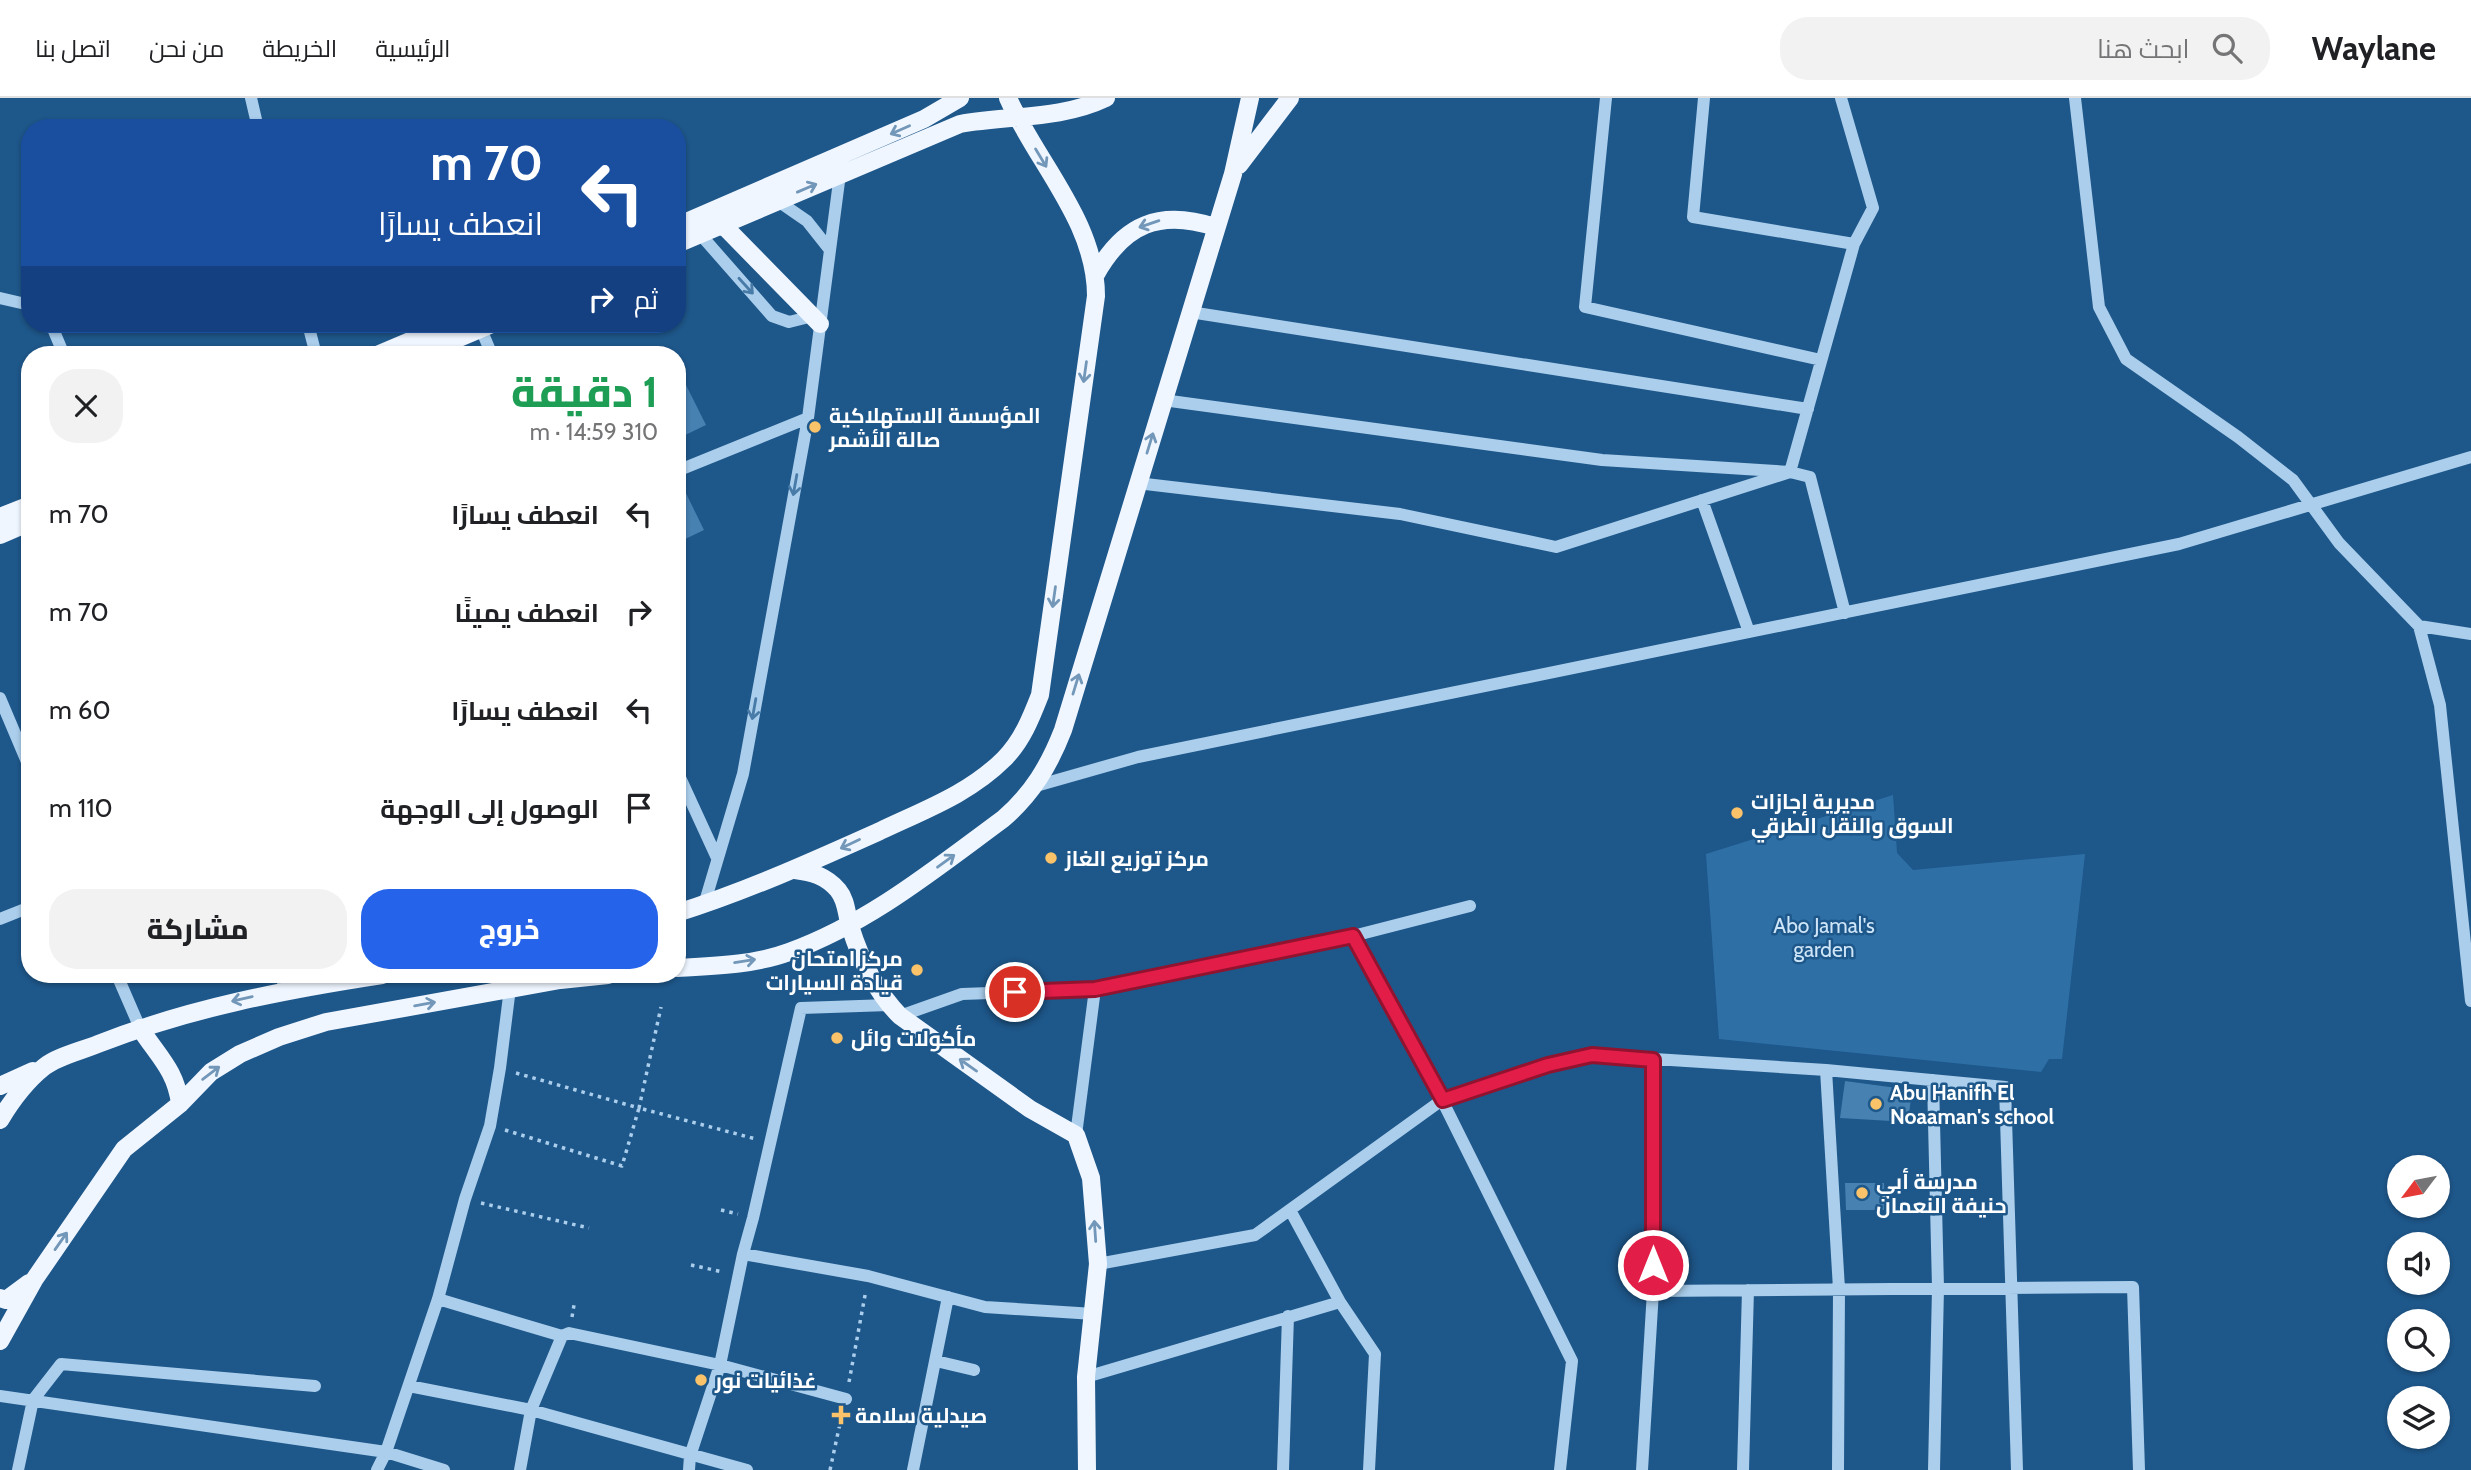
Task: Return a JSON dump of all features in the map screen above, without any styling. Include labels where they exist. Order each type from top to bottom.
[{"type":"main road","points":[[686,222],[924,119],[960,98]]},
{"type":"main road","points":[[686,910],[794,870],[945,801],[976,783],[1005,758],[1028,727],[1040,695],[1096,296],[1096,274],[1073,212],[1008,98]]},
{"type":"main road","points":[[686,240],[960,124],[1074,110],[1106,98]]},
{"type":"main road","points":[[686,967],[749,962],[788,952],[849,924],[888,903],[1003,819],[1036,786],[1052,759],[1063,730],[1233,174],[1250,98]]},
{"type":"main road","points":[[1233,174],[1290,98]]},
{"type":"main road","points":[[1096,274],[1108,253],[1124,236],[1145,224],[1168,218],[1192,219],[1215,227]]},
{"type":"main road","points":[[723,225],[817,320]]},
{"type":"main road","points":[[398,346],[429,333]]},
{"type":"main road","points":[[440,346],[471,333]]},
{"type":"main road","points":[[0,517],[21,509]]},
{"type":"main road","points":[[0,535],[21,526]]},
{"type":"main road","points":[[794,870],[812,872],[828,880],[840,891],[847,907],[849,924],[873,980],[894,1011],[1030,1109],[1076,1135],[1091,1178],[1098,1264],[1086,1377],[1087,1470]]},
{"type":"main road","points":[[0,1086],[139,1028],[280,983]]},
{"type":"main road","points":[[0,1341],[33,1280],[124,1149],[180,1104],[211,1072],[240,1054],[279,1037],[326,1022],[548,983]]},
{"type":"main road","points":[[139,1028],[172,1072],[178,1085],[180,1104]]},
{"type":"main road","points":[[0,1120],[14,1096],[46,1065]]},
{"type":"main road","points":[[0,1298],[6,1300],[33,1280]]},
{"type":"street","points":[[251,98],[256,119]]},
{"type":"street","points":[[1606,98],[1585,307],[1821,360]]},
{"type":"street","points":[[1704,98],[1693,216],[1854,244]]},
{"type":"street","points":[[1790,472],[1854,244],[1873,208],[1841,98]]},
{"type":"street","points":[[2075,98],[2099,307],[2126,359],[2238,437],[2293,480],[2339,543],[2419,626],[2440,705],[2471,1001]]},
{"type":"street","points":[[704,905],[743,774],[808,418],[817,320],[840,174]]},
{"type":"street","points":[[779,201],[807,221],[830,250]]},
{"type":"street","points":[[700,234],[772,316],[789,322],[817,320]]},
{"type":"street","points":[[0,298],[21,303]]},
{"type":"street","points":[[1189,312],[1808,409]]},
{"type":"street","points":[[1163,400],[1602,460],[1790,472],[1810,477],[1845,613]]},
{"type":"street","points":[[686,467],[808,418]]},
{"type":"street","points":[[1036,786],[1138,757],[2179,544],[2471,457]]},
{"type":"street","points":[[1137,483],[1399,514],[1556,547],[1790,472]]},
{"type":"street","points":[[1702,500],[1749,632]]},
{"type":"street","points":[[2419,626],[2471,634]]},
{"type":"street","points":[[0,698],[21,748]]},
{"type":"street","points":[[686,791],[717,858]]},
{"type":"street","points":[[689,1470],[690,1456],[720,1364],[801,1008],[894,1011],[962,994],[1095,989],[1353,936],[1470,906]]},
{"type":"street","points":[[0,919],[21,911]]},
{"type":"street","points":[[1353,936],[1443,1100],[1572,1361],[1560,1470]]},
{"type":"street","points":[[120,983],[139,1028]]},
{"type":"street","points":[[377,1470],[386,1452],[438,1300],[465,1199],[490,1126],[510,988]]},
{"type":"street","points":[[1076,1135],[1095,989]]},
{"type":"street","points":[[1098,1264],[1255,1235],[1443,1100],[1548,1065],[1592,1055],[1826,1070],[2005,1087],[2017,1470]]},
{"type":"street","points":[[1642,1470],[1653,1291],[1653,1060]]},
{"type":"street","points":[[1826,1070],[1839,1289],[1838,1470]]},
{"type":"street","points":[[1933,1080],[1938,1288],[1934,1470]]},
{"type":"street","points":[[1290,1210],[1340,1302],[1375,1354],[1369,1470]]},
{"type":"street","points":[[743,1254],[868,1276],[985,1307],[1094,1314]]},
{"type":"street","points":[[1653,1291],[2133,1287],[2136,1467]]},
{"type":"street","points":[[1743,1470],[1748,1290]]},
{"type":"street","points":[[913,1470],[948,1297]]},
{"type":"street","points":[[438,1300],[562,1336],[569,1333],[720,1364],[846,1399]]},
{"type":"street","points":[[1086,1377],[1340,1302]]},
{"type":"street","points":[[1283,1470],[1288,1316]]},
{"type":"street","points":[[520,1470],[531,1410],[562,1336]]},
{"type":"street","points":[[936,1361],[974,1370]]},
{"type":"street","points":[[18,1470],[33,1400],[61,1364],[315,1386]]},
{"type":"street","points":[[409,1386],[531,1410],[747,1470]]},
{"type":"street","points":[[0,1396],[386,1452],[444,1470]]},
{"type":"path","points":[[490,1126],[622,1166],[639,1108],[661,1007]]},
{"type":"path","points":[[500,1068],[769,1142]]},
{"type":"path","points":[[465,1199],[589,1227]]},
{"type":"path","points":[[691,1265],[738,1276]]},
{"type":"path","points":[[830,1470],[868,1276]]},
{"type":"green space","name":"Abo Jamal's garden","points":[[1893,795],[1897,853],[1913,870],[2085,854],[2062,1059],[2049,1059],[2041,1072],[1719,1039],[1706,854]]},
{"type":"building","points":[[686,385],[706,425],[686,435]]},
{"type":"building","points":[[686,493],[704,530],[686,539]]},
{"type":"building","name":"Abu Hanifh El Noaaman's school","points":[[1845,1081],[1912,1090],[1908,1122],[1840,1118]]},
{"type":"building","points":[[1845,1183],[1884,1183],[1885,1210],[1846,1210]]},
{"type":"place","name":"المؤسسة الاستهلاكية صالة الأشمر","points":[[815,427]]},
{"type":"place","name":"مديرية إجازات السوق والنقل الطرقي","points":[[1737,813]]},
{"type":"place","name":"مركز توزيع الغاز","points":[[1051,858]]},
{"type":"place","name":"مركز امتحان قيادة السيارات","points":[[917,970]]},
{"type":"place","name":"مأكولات وائل","points":[[837,1038]]},
{"type":"place","name":"Abu Hanifh El Noaaman's school","points":[[1876,1104]]},
{"type":"place","name":"مدرسة أبي حنيفة النعمان","points":[[1862,1193]]},
{"type":"place","name":"غذائيات نور","points":[[701,1380]]},
{"type":"place","name":"صيدلية سلامة","points":[[841,1415]]},
{"type":"route","points":[[1015,992],[1095,989],[1123,985],[1353,936],[1443,1100],[1548,1065],[1592,1055],[1653,1060],[1653,1265]]}]
